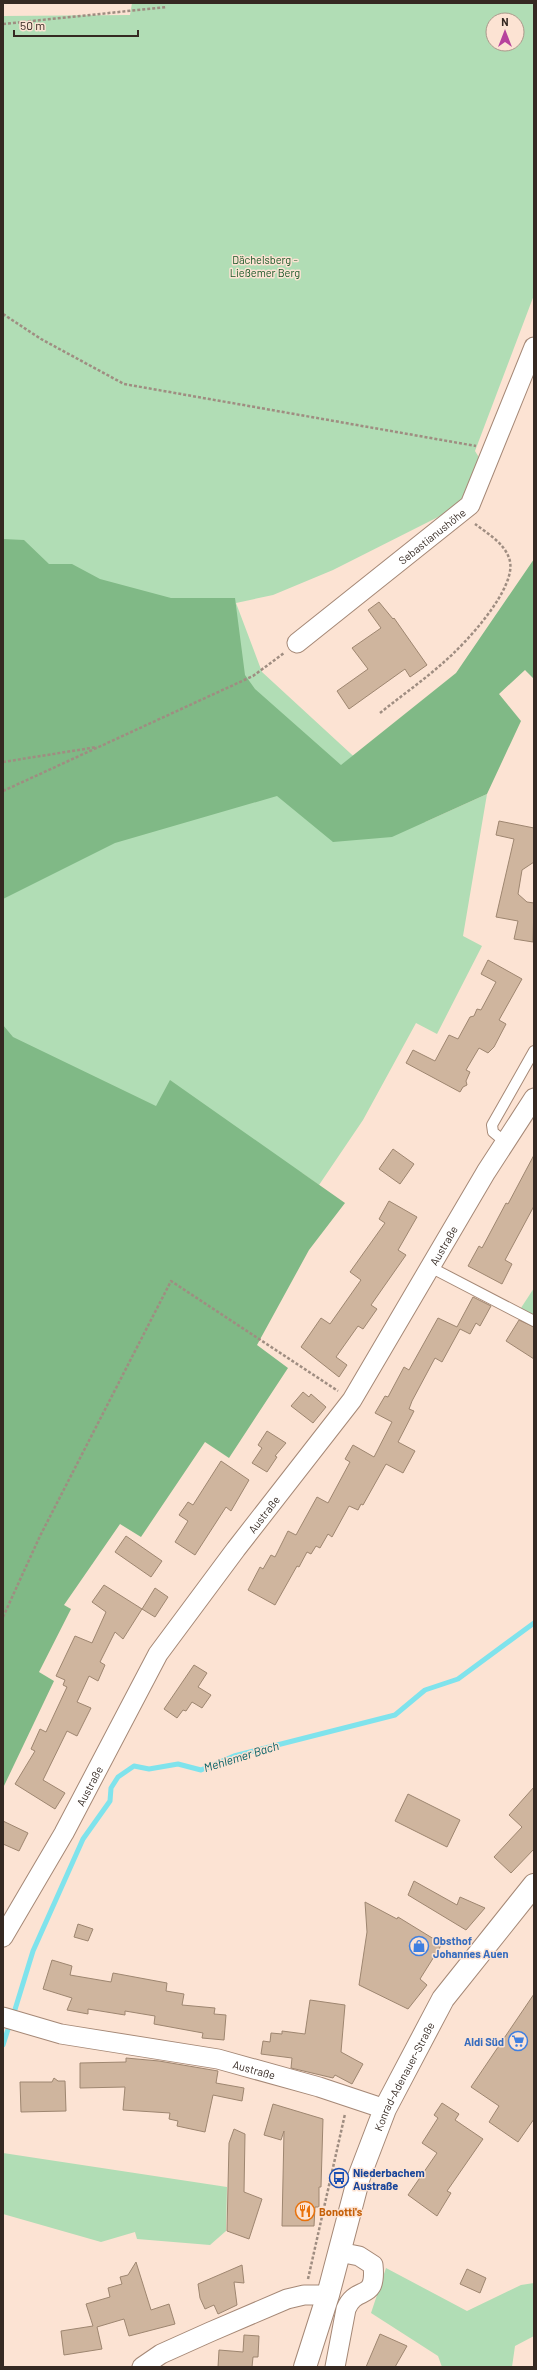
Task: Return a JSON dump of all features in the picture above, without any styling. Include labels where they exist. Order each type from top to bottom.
[{"type":"main road","name":"Konrad-Adenauer-Straße","points":[[305,2367],[328,2295],[359,2177],[385,2110],[443,1999],[534,1886]]},
{"type":"street","name":"Sebastianushöhe","points":[[297,643],[462,514],[475,497],[534,347]]},
{"type":"street","name":"Austraße","points":[[3,1937],[64,1833],[158,1654],[236,1549],[352,1400],[505,1142],[534,1098]]},
{"type":"street","name":"Austraße","points":[[3,2017],[61,2034],[218,2059],[320,2087],[385,2110]]},
{"type":"street","points":[[335,2367],[346,2309],[349,2301],[370,2290],[375,2280],[373,2265],[359,2256],[339,2252]]},
{"type":"street","points":[[142,2367],[161,2354],[287,2299],[304,2295],[328,2295]]},
{"type":"lane","points":[[505,1142],[493,1132],[492,1125],[534,1051]]},
{"type":"lane","points":[[430,1267],[534,1321]]},
{"type":"path","points":[[3,24],[167,7]]},
{"type":"path","points":[[3,314],[41,339],[124,384],[494,449]]},
{"type":"path","points":[[380,713],[445,662],[474,632],[501,594],[510,573],[510,558],[503,546],[462,514]]},
{"type":"path","points":[[3,791],[253,676],[297,643]]},
{"type":"path","points":[[3,762],[101,746]]},
{"type":"path","points":[[3,1617],[40,1536],[170,1281],[352,1400]]},
{"type":"path","points":[[304,2295],[346,2117],[344,2096]]},
{"type":"green space","name":"Dächelsberg - Ließemer Berg","points":[[132,3],[534,3],[534,295],[475,451],[483,464],[467,497],[448,512],[333,570],[273,595],[236,603],[262,672],[425,822],[487,794],[463,936],[482,946],[437,1034],[416,1023],[363,1120],[319,1185],[302,1173],[3,1509],[3,16],[130,15]]},
{"type":"green space","points":[[3,539],[24,540],[49,564],[72,564],[100,579],[171,598],[235,598],[245,675],[255,689],[341,765],[456,673],[534,559],[534,679],[525,670],[499,694],[521,721],[487,794],[392,837],[333,842],[277,796],[115,843],[3,899]]},
{"type":"green space","points":[[3,1025],[13,1037],[156,1106],[170,1080],[345,1203],[309,1250],[257,1345],[288,1368],[229,1458],[205,1442],[141,1537],[120,1524],[64,1605],[71,1609],[39,1672],[54,1681],[3,1788]]},
{"type":"green space","points":[[534,1288],[534,1319],[519,1311]]},
{"type":"green space","points":[[3,2153],[227,2187],[226,2231],[210,2245],[137,2239],[135,2232],[101,2242],[3,2214]]},
{"type":"green space","points":[[386,2268],[467,2311],[521,2285],[534,2283],[534,2336],[515,2346],[512,2367],[442,2367],[438,2356],[371,2313]]},
{"type":"building","points":[[379,602],[393,619],[394,618],[427,665],[410,677],[405,669],[349,709],[337,691],[368,669],[352,648],[381,628],[368,610]]},
{"type":"building","points":[[499,821],[534,828],[534,862],[522,870],[518,894],[527,902],[534,903],[533,942],[514,939],[518,921],[496,917],[514,839],[496,835]]},
{"type":"building","points":[[488,960],[522,979],[499,1020],[506,1024],[494,1047],[488,1053],[479,1048],[466,1070],[470,1072],[466,1081],[467,1085],[463,1087],[460,1092],[406,1063],[413,1050],[435,1061],[449,1035],[458,1039],[470,1017],[474,1016],[477,1009],[481,1010],[496,982],[481,974]]},
{"type":"building","points":[[393,1149],[414,1164],[400,1184],[379,1169]]},
{"type":"building","points":[[534,1155],[534,1206],[505,1260],[512,1264],[502,1284],[468,1266],[479,1246],[482,1248],[506,1203],[508,1204]]},
{"type":"building","points":[[389,1201],[417,1217],[398,1250],[406,1255],[371,1305],[377,1309],[363,1329],[358,1326],[336,1357],[347,1365],[339,1377],[301,1347],[321,1318],[330,1324],[361,1280],[350,1272],[385,1223],[379,1219]]},
{"type":"building","points":[[473,1297],[491,1306],[480,1326],[476,1323],[470,1334],[460,1329],[442,1362],[435,1358],[412,1401],[409,1409],[414,1411],[398,1442],[415,1451],[403,1473],[386,1464],[363,1505],[361,1504],[358,1510],[349,1506],[332,1537],[328,1534],[320,1548],[316,1546],[311,1554],[307,1552],[299,1567],[297,1566],[275,1605],[248,1590],[260,1567],[263,1569],[271,1555],[275,1557],[288,1531],[296,1535],[317,1497],[328,1503],[350,1462],[345,1459],[353,1445],[374,1457],[392,1422],[375,1413],[385,1396],[388,1397],[404,1367],[409,1370],[438,1318],[457,1327]]},
{"type":"building","points":[[519,1320],[534,1327],[534,1359],[506,1341]]},
{"type":"building","points":[[303,1392],[309,1397],[311,1394],[326,1407],[313,1423],[291,1406]]},
{"type":"building","points":[[267,1431],[286,1443],[275,1456],[277,1457],[267,1472],[252,1463],[262,1448],[258,1445]]},
{"type":"building","points":[[221,1461],[249,1480],[231,1511],[226,1507],[195,1555],[175,1542],[188,1521],[179,1515],[188,1502],[193,1505]]},
{"type":"building","points":[[126,1536],[162,1561],[151,1577],[115,1552]]},
{"type":"building","points":[[104,1585],[142,1609],[123,1639],[115,1632],[100,1662],[105,1665],[98,1681],[89,1676],[77,1702],[91,1708],[77,1736],[67,1731],[43,1780],[65,1793],[55,1809],[15,1784],[35,1751],[31,1749],[40,1729],[46,1732],[67,1687],[63,1685],[65,1680],[56,1676],[75,1636],[92,1643],[106,1612],[92,1602]]},
{"type":"building","points":[[155,1588],[168,1597],[155,1617],[142,1609]]},
{"type":"building","points":[[194,1665],[207,1673],[198,1687],[211,1695],[202,1708],[192,1702],[186,1711],[183,1710],[177,1718],[164,1709]]},
{"type":"building","points":[[534,1787],[534,1849],[511,1873],[494,1857],[522,1827],[509,1815]]},
{"type":"building","points":[[408,1794],[460,1820],[447,1847],[395,1821]]},
{"type":"building","points":[[3,1821],[28,1833],[19,1851],[3,1844]]},
{"type":"building","points":[[414,1881],[457,1905],[460,1897],[485,1908],[466,1930],[408,1895]]},
{"type":"building","points":[[365,1902],[397,1919],[398,1917],[442,1944],[420,1979],[427,1985],[408,2009],[359,1985],[367,1932]]},
{"type":"building","points":[[78,1924],[93,1929],[88,1941],[74,1937]]},
{"type":"building","points":[[52,1960],[72,1966],[70,1975],[111,1982],[113,1973],[167,1983],[166,1991],[184,1994],[182,2005],[215,2008],[214,2014],[226,2015],[224,2040],[202,2038],[203,2033],[154,2024],[155,2016],[125,2011],[125,2015],[88,2009],[88,2014],[67,2010],[72,1998],[43,1989]]},
{"type":"building","name":"Aldi Süd","points":[[534,1994],[534,2119],[518,2142],[489,2122],[499,2106],[471,2087]]},
{"type":"building","points":[[310,2000],[345,2005],[341,2052],[363,2064],[352,2084],[335,2075],[333,2078],[291,2068],[292,2058],[261,2054],[263,2041],[270,2042],[271,2033],[282,2034],[282,2031],[305,2034]]},
{"type":"building","points":[[126,2058],[159,2061],[218,2071],[216,2083],[244,2088],[242,2101],[213,2095],[205,2132],[177,2126],[178,2121],[169,2119],[170,2113],[123,2110],[125,2087],[80,2088],[80,2063],[126,2062]]},
{"type":"building","points":[[54,2078],[58,2081],[65,2081],[66,2111],[21,2112],[20,2082],[52,2082]]},
{"type":"building","points":[[442,2103],[459,2114],[455,2120],[483,2139],[447,2191],[451,2193],[437,2216],[408,2195],[437,2153],[422,2143],[438,2118],[434,2115]]},
{"type":"building","points":[[273,2104],[323,2119],[321,2187],[319,2187],[319,2207],[315,2207],[314,2226],[282,2226],[284,2131],[281,2140],[264,2135]]},
{"type":"building","points":[[234,2129],[245,2134],[244,2192],[262,2199],[249,2239],[227,2231],[229,2143]]},
{"type":"building","points":[[136,2262],[151,2310],[169,2304],[175,2324],[129,2336],[124,2319],[97,2327],[102,2349],[64,2355],[61,2331],[93,2326],[86,2304],[110,2297],[108,2288],[122,2284],[120,2277],[128,2275]]},
{"type":"building","points":[[242,2265],[244,2283],[234,2282],[237,2305],[218,2314],[214,2305],[205,2309],[200,2298],[198,2284]]},
{"type":"building","points":[[467,2269],[486,2278],[480,2293],[460,2284]]},
{"type":"building","points":[[380,2334],[407,2346],[395,2367],[366,2367]]},
{"type":"building","points":[[244,2335],[259,2336],[258,2357],[253,2357],[252,2367],[218,2367],[219,2350],[243,2352]]},
{"type":"waterway","name":"Mehlemer Bach","points":[[13,2016],[33,1951],[83,1839],[110,1801],[111,1788],[118,1777],[134,1766],[149,1769],[178,1764],[201,1770],[234,1756],[395,1715],[425,1690],[458,1679],[534,1623]]},
{"type":"waterway","name":"Mehlemer Bach","points":[[3,2045],[10,2023]]},
{"type":"place","name":"Obsthof Johannes Auen","points":[[419,1946]]},
{"type":"place","name":"Aldi Süd","points":[[518,2041]]},
{"type":"place","name":"Niederbachem Austraße","points":[[339,2178]]},
{"type":"place","name":"Bonotti's","points":[[305,2211]]}]
